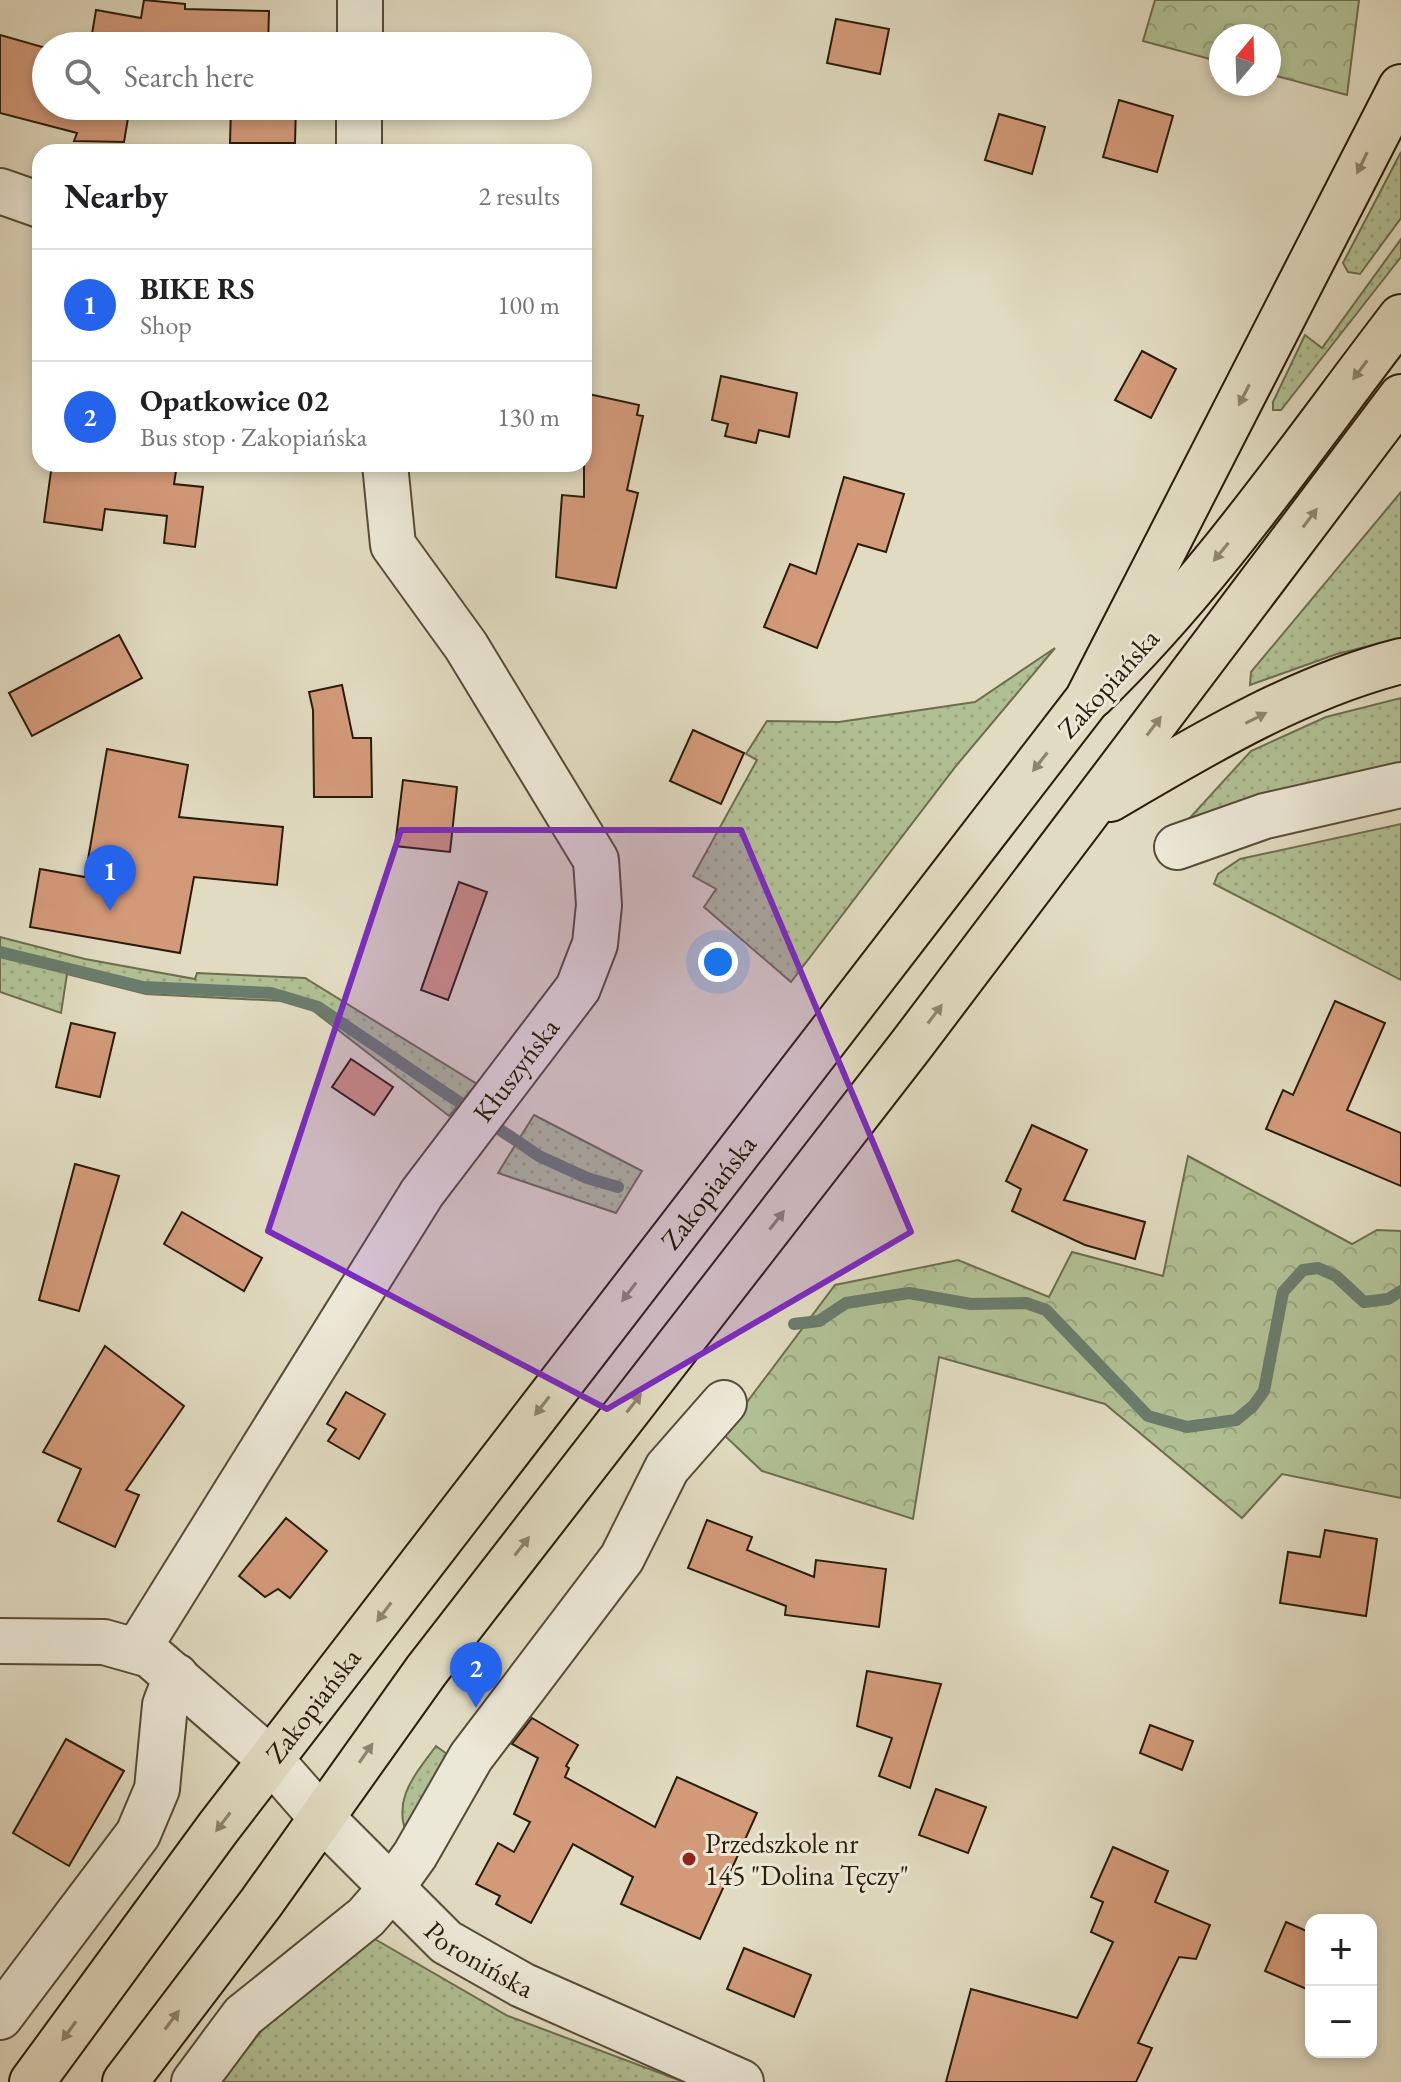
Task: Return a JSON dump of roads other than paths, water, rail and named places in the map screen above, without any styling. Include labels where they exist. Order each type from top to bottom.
[{"type":"main road","points":[[1087,700],[1399,85]]},
{"type":"main road","name":"Zakopiańska","points":[[32,2082],[271,1760],[1087,700],[1148,642],[1236,533],[1401,317]]},
{"type":"main road","name":"Zakopiańska","points":[[125,2082],[435,1658],[1091,811],[1401,397]]},
{"type":"main road","points":[[1091,811],[1191,752],[1284,704],[1361,671],[1401,661]]},
{"type":"street","points":[[360,0],[360,32]]},
{"type":"street","points":[[359,120],[359,144]]},
{"type":"street","points":[[0,191],[32,202]]},
{"type":"street","name":"Kłuszyńska","points":[[138,1649],[422,1193],[578,988],[595,944],[599,905],[596,860],[466,646],[393,545],[386,472]]},
{"type":"street","points":[[1177,847],[1265,816],[1401,785]]},
{"type":"street","points":[[194,2082],[243,2016],[366,1917],[392,1887],[415,1855],[471,1757],[622,1558],[667,1468],[724,1403]]},
{"type":"street","points":[[0,1641],[104,1642],[138,1649]]},
{"type":"street","name":"Poronińska","points":[[138,1649],[176,1676],[271,1760],[427,1927],[466,1956],[522,1985],[741,2082]]},
{"type":"street","points":[[0,2017],[138,1834],[157,1789],[165,1705],[176,1676]]},
{"type":"waterway","points":[[0,952],[143,987],[271,993],[318,1007],[539,1156],[587,1178],[618,1187]]},
{"type":"waterway","points":[[794,1324],[819,1321],[846,1303],[909,1293],[971,1304],[1026,1303],[1046,1310],[1148,1416],[1187,1427],[1236,1420],[1253,1406],[1264,1391],[1283,1292],[1303,1270],[1318,1268],[1336,1276],[1364,1302],[1388,1299],[1401,1291]]},
{"type":"place","name":"BIKE RS","points":[[110,911]]},
{"type":"place","name":"Opatkowice 02","points":[[476,1708]]},
{"type":"place","name":"Przedszkole nr 145 \"Dolina Tęczy\"","points":[[689,1859]]}]
